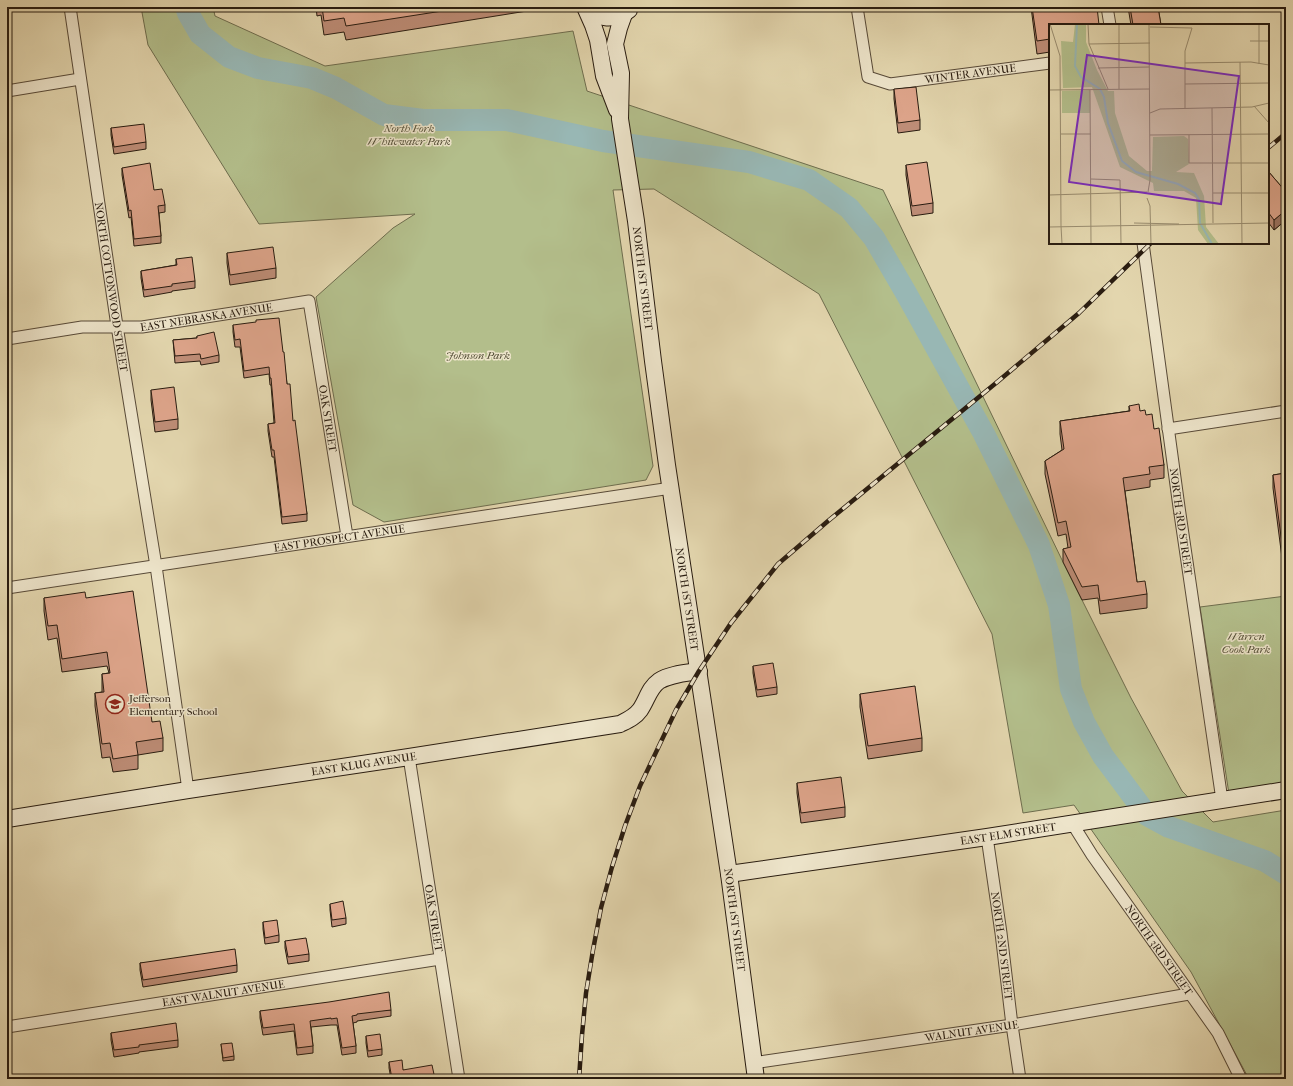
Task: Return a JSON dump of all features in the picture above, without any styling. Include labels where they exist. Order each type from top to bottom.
[{"type":"street","name":"NORTH COTTONWOOD STREET","points":[[70,7],[117,326],[156,566],[188,790]]},
{"type":"street","points":[[585,7],[597,16],[606,18],[615,17],[630,9]]},
{"type":"street","name":"NORTH 1ST STREET","points":[[585,7],[594,25],[604,76],[620,119]]},
{"type":"street","name":"WINTER AVENUE","points":[[857,7],[868,77],[890,84],[1049,63]]},
{"type":"street","points":[[1107,7],[1110,24]]},
{"type":"street","name":"NORTH 1ST STREET","points":[[630,9],[618,28],[615,44],[621,73],[620,119],[637,229],[653,361],[671,488],[729,874],[756,1079]]},
{"type":"street","points":[[7,91],[80,79]]},
{"type":"street","name":"NORTH 3RD STREET","points":[[1143,244],[1168,429],[1222,800]]},
{"type":"street","name":"EAST NEBRASKA AVENUE","points":[[7,339],[82,327],[142,326],[309,301]]},
{"type":"street","name":"OAK STREET","points":[[309,301],[347,536]]},
{"type":"street","points":[[1168,429],[1286,411]]},
{"type":"street","name":"EAST PROSPECT AVENUE","points":[[7,588],[671,488]]},
{"type":"street","name":"EAST KLUG AVENUE","points":[[7,819],[620,724],[632,718],[640,710],[651,690],[660,681],[676,674],[699,671]]},
{"type":"street","name":"OAK STREET","points":[[409,757],[459,1079]]},
{"type":"street","name":"EAST ELM STREET","points":[[729,874],[987,837],[1286,790]]},
{"type":"street","name":"NORTH 3RD STREET","points":[[1072,823],[1092,855],[1218,1033],[1241,1079]]},
{"type":"street","name":"NORTH 2ND STREET","points":[[987,837],[1020,1079]]},
{"type":"street","name":"EAST WALNUT AVENUE","points":[[7,1027],[440,959]]},
{"type":"street","name":"WALNUT AVENUE","points":[[753,1063],[1012,1025],[1189,994]]},
{"type":"green space","name":"North Fork Whitewater Park","points":[[141,7],[213,7],[215,16],[325,66],[573,31],[587,91],[883,190],[1063,562],[1131,698],[1182,791],[1213,822],[1286,810],[1286,1079],[1249,1079],[1191,972],[1074,805],[1023,813],[992,634],[819,294],[654,189],[613,190],[653,466],[646,480],[384,522],[353,505],[316,297],[393,228],[415,214],[259,224],[148,45]]},
{"type":"green space","name":"Warren Cook Park","points":[[1286,596],[1286,785],[1229,794],[1200,607]]},
{"type":"building","points":[[322,7],[468,7],[346,26],[344,18],[324,21]]},
{"type":"building","points":[[1032,7],[1097,7],[1099,24],[1049,24],[1049,39],[1037,41]]},
{"type":"building","points":[[1130,7],[1158,7],[1161,24],[1133,24]]},
{"type":"building","points":[[916,87],[920,120],[898,123],[894,89]]},
{"type":"building","points":[[144,124],[146,142],[114,147],[111,128]]},
{"type":"building","points":[[927,162],[933,203],[912,206],[906,165]]},
{"type":"building","points":[[150,163],[154,190],[162,189],[165,205],[158,206],[161,236],[134,239],[131,210],[129,211],[122,168]]},
{"type":"building","points":[[1269,172],[1286,192],[1286,210],[1274,220],[1269,213]]},
{"type":"building","points":[[273,247],[276,268],[230,275],[227,253]]},
{"type":"building","points":[[192,257],[195,281],[144,290],[141,271],[177,265],[176,259]]},
{"type":"building","points":[[279,318],[287,384],[290,384],[293,421],[295,420],[307,514],[282,517],[274,450],[272,450],[268,424],[275,423],[269,367],[244,371],[240,339],[235,340],[233,325],[256,322],[256,320]]},
{"type":"building","points":[[214,332],[219,355],[201,359],[200,354],[175,356],[173,340],[197,338],[197,336]]},
{"type":"building","points":[[174,387],[178,419],[155,422],[151,390]]},
{"type":"building","points":[[1139,404],[1140,411],[1145,410],[1146,415],[1152,414],[1154,429],[1159,428],[1164,465],[1149,467],[1150,474],[1123,478],[1137,582],[1145,581],[1147,594],[1100,601],[1098,585],[1082,587],[1063,549],[1071,547],[1066,521],[1058,523],[1045,461],[1064,449],[1060,421],[1130,411],[1129,406]]},
{"type":"building","points":[[1286,473],[1286,575],[1273,475]]},
{"type":"building","points":[[133,591],[152,722],[160,721],[163,738],[136,742],[138,755],[113,759],[110,743],[102,744],[95,693],[104,692],[102,674],[110,673],[107,652],[62,659],[57,625],[48,626],[44,598],[85,592],[86,598]]},
{"type":"building","points":[[773,663],[777,687],[757,690],[753,666]]},
{"type":"building","points":[[915,686],[922,738],[868,746],[860,694]]},
{"type":"building","points":[[841,777],[845,807],[801,813],[797,783]]},
{"type":"building","points":[[343,901],[346,918],[332,920],[330,904]]},
{"type":"building","points":[[277,920],[279,935],[265,938],[263,922]]},
{"type":"building","points":[[306,938],[309,954],[288,957],[285,941]]},
{"type":"building","points":[[235,949],[237,965],[143,980],[140,963]]},
{"type":"building","points":[[389,992],[391,1010],[357,1014],[352,1016],[356,1046],[342,1048],[337,1018],[310,1021],[313,1046],[297,1048],[294,1024],[263,1028],[260,1011]]},
{"type":"building","points":[[176,1023],[178,1040],[114,1050],[111,1033]]},
{"type":"building","points":[[380,1034],[382,1049],[368,1051],[366,1036]]},
{"type":"building","points":[[232,1043],[234,1056],[223,1058],[221,1044]]},
{"type":"building","points":[[402,1060],[403,1070],[432,1065],[435,1079],[392,1079],[389,1062]]},
{"type":"waterway","points":[[186,7],[200,34],[229,57],[258,68],[312,78],[336,88],[384,115],[423,120],[507,120],[603,141],[749,162],[809,180],[849,208],[874,238],[906,293],[984,434],[1039,545],[1059,605],[1071,689],[1084,722],[1103,756],[1147,815],[1169,827],[1265,861],[1286,874]]},
{"type":"railway","points":[[1269,147],[1286,133]]},
{"type":"railway","points":[[579,1079],[586,993],[593,950],[601,908],[625,826],[640,786],[676,710],[699,671],[731,623],[778,564],[1079,313],[1150,244]]},
{"type":"place","name":"Jefferson Elementary School","points":[[115,704]]},
{"type":"park label","name":"Johnson Park","points":[[478,355]]}]
